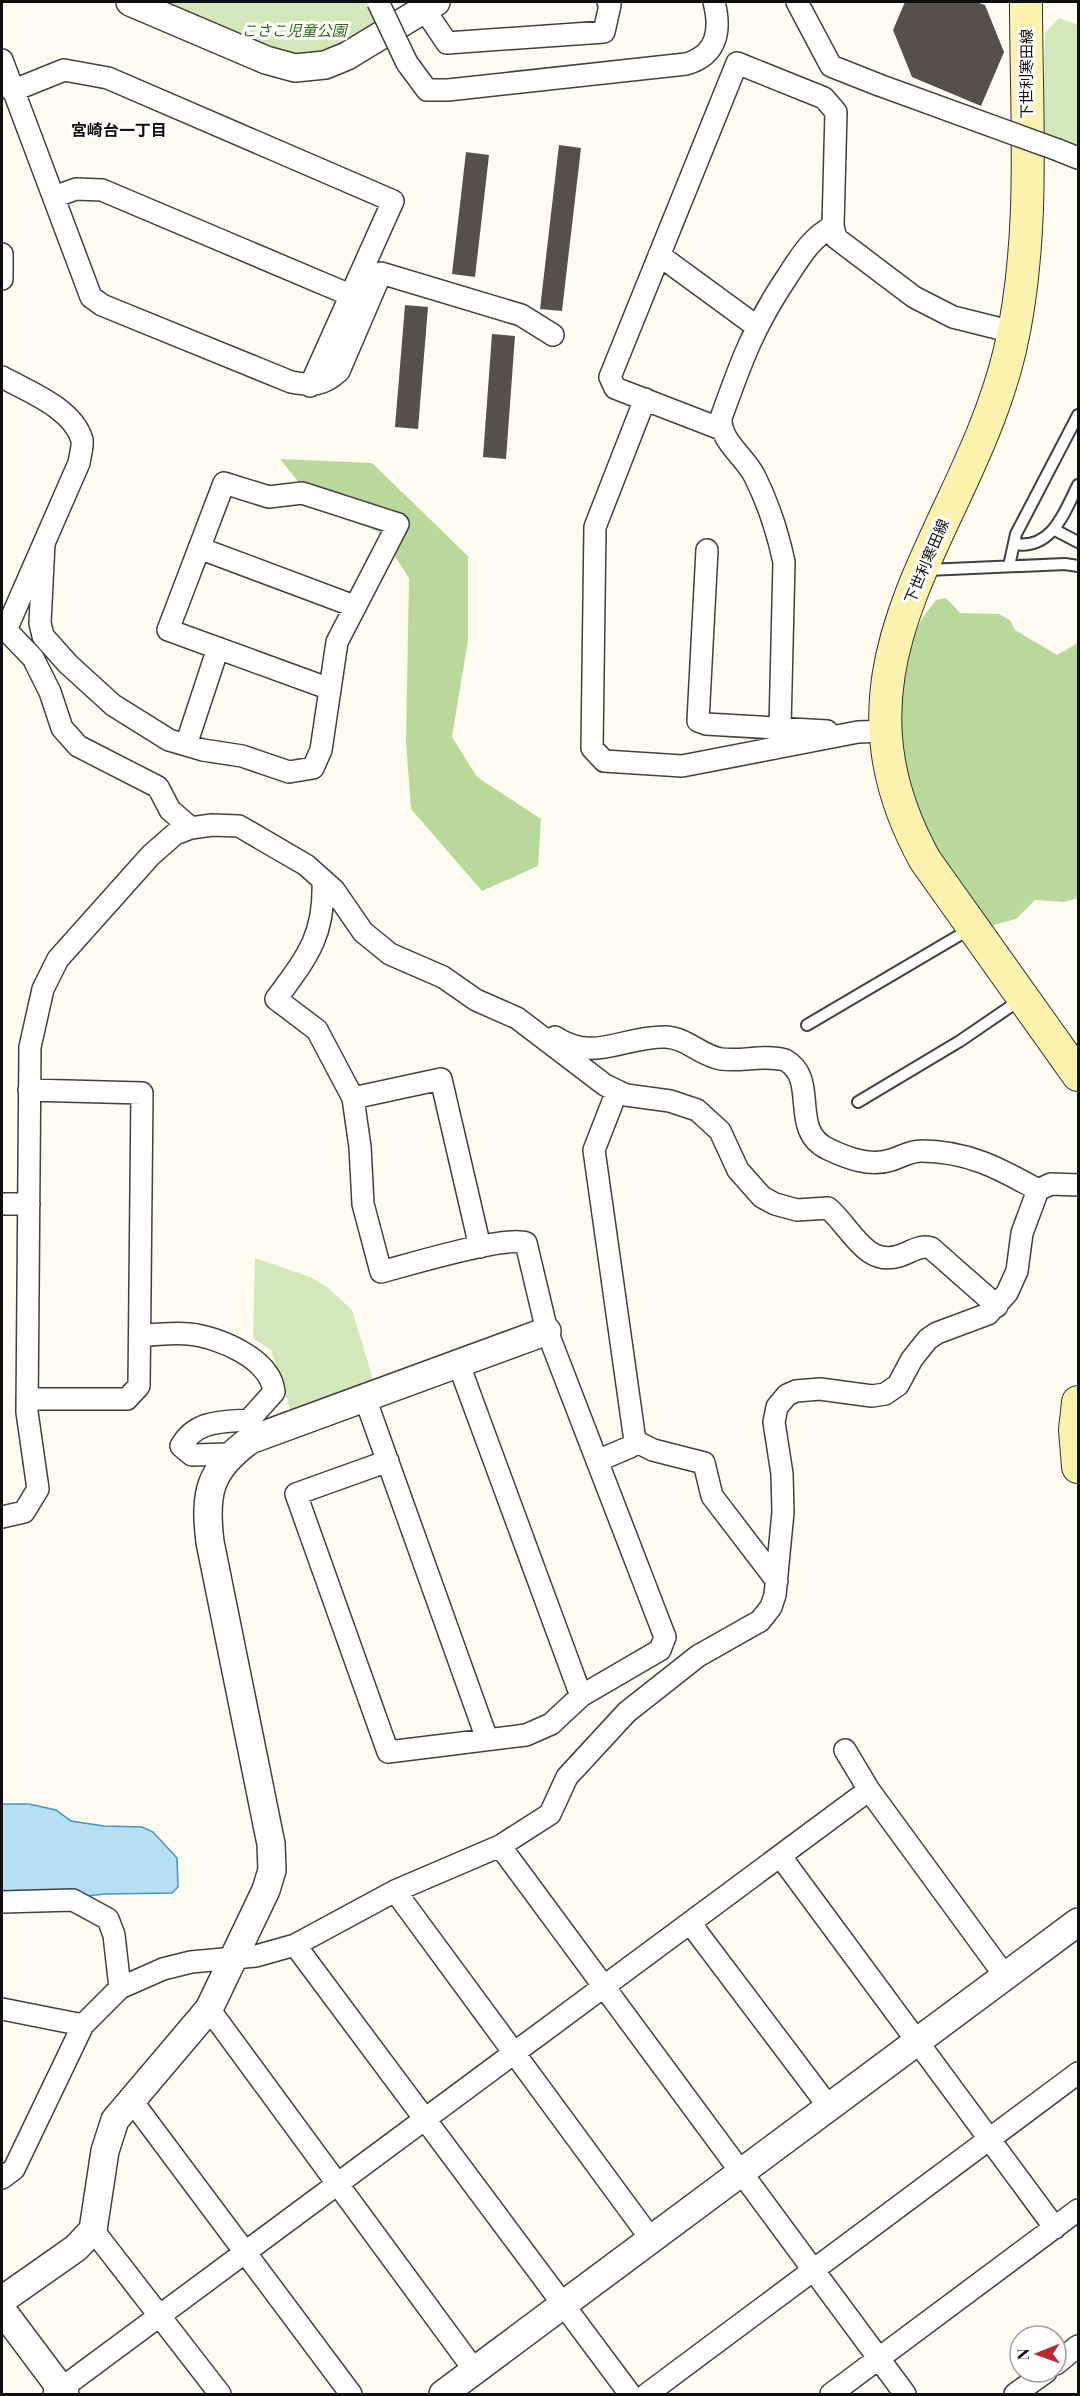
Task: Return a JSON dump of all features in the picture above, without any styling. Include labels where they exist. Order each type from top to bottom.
[{"type":"main road","name":"下世利寒田線","points":[[1026,2],[1025,233],[1010,351],[987,418],[897,630],[872,732],[911,832],[931,870],[1078,1075]]},
{"type":"main road","points":[[1078,1402],[1075,1430],[1078,1467]]},
{"type":"street","points":[[378,2],[407,63],[427,90],[448,90],[686,64],[700,58],[715,42],[719,20],[714,2]]},
{"type":"street","points":[[142,4],[266,60],[295,68],[325,65],[347,56],[430,5],[447,43],[604,32],[610,5],[608,2]]},
{"type":"street","points":[[796,2],[831,66],[1078,158]]},
{"type":"street","points":[[2,60],[91,297],[102,304],[291,382],[310,386],[328,382],[339,371],[381,273],[521,315],[553,335]]},
{"type":"street","points":[[780,728],[783,562],[780,546],[756,480],[748,465],[721,429],[615,388],[610,377],[737,63],[824,98],[836,112],[833,226],[842,244],[914,297],[953,317],[1013,332]]},
{"type":"street","points":[[12,91],[64,70],[108,78],[393,201],[310,386]]},
{"type":"street","points":[[54,196],[76,189],[102,190],[350,295]]},
{"type":"street","points":[[721,429],[721,418],[756,326],[805,249],[833,226]]},
{"type":"street","points":[[2,254],[2,279]]},
{"type":"street","points":[[659,255],[756,326]]},
{"type":"street","points":[[2,377],[49,404],[71,421],[82,441],[80,463],[4,629],[33,658],[50,692],[62,728],[78,746],[158,787],[170,810],[191,828]]},
{"type":"street","points":[[645,399],[595,527],[592,748],[604,761],[682,766],[872,732]]},
{"type":"street","points":[[45,543],[40,623],[43,636],[50,646],[113,705],[169,740],[242,756],[289,772],[313,768],[321,750],[337,642],[398,524],[302,493],[269,497],[224,483],[168,630],[330,689]]},
{"type":"street","points":[[199,548],[354,606]]},
{"type":"street","points":[[707,550],[698,721],[706,724],[872,732]]},
{"type":"street","points":[[186,745],[218,648]]},
{"type":"street","points":[[2,1517],[24,1512],[38,1489],[27,1399],[29,1090],[30,1047],[35,1017],[43,989],[58,959],[151,855],[175,834],[191,828],[212,825],[239,826],[306,865],[334,890],[363,932],[380,947],[443,977],[476,1000],[507,1012],[591,1077],[617,1091],[670,1101],[697,1110],[720,1131],[738,1170],[762,1197],[775,1204],[797,1210],[828,1208],[867,1251],[885,1258],[901,1256],[922,1247],[931,1248],[998,1306]]},
{"type":"street","points":[[323,881],[324,898],[316,942],[276,999],[316,1030],[352,1098],[360,1147],[363,1204],[381,1272],[480,1247],[519,1241],[526,1243],[547,1331],[665,1637],[660,1650],[581,1696],[551,1724],[526,1735],[388,1752],[296,1494],[388,1461]]},
{"type":"street","points":[[507,1012],[524,1011],[556,1038],[581,1049],[589,1050],[637,1039],[667,1037],[681,1040],[721,1059],[785,1060],[799,1073],[808,1129],[814,1139],[827,1148],[852,1159],[874,1162],[921,1151],[970,1158],[987,1162],[1038,1190]]},
{"type":"street","points":[[352,1098],[441,1079],[480,1247]]},
{"type":"street","points":[[27,1399],[127,1399],[139,1386],[142,1335],[142,1093],[29,1090]]},
{"type":"street","points":[[617,1091],[594,1150],[636,1442]]},
{"type":"street","points":[[2,2178],[14,2169],[83,2025],[120,1988],[162,1969],[191,1962],[256,1956],[295,1945],[395,1891],[500,1846],[550,1814],[567,1777],[627,1712],[698,1656],[760,1621],[771,1607],[777,1581],[784,1496],[774,1417],[782,1399],[795,1391],[809,1389],[872,1396],[885,1394],[898,1385],[912,1359],[928,1339],[949,1328],[981,1318],[998,1306],[1017,1271],[1022,1233],[1038,1190],[1051,1184],[1078,1185]]},
{"type":"street","points":[[2,1204],[28,1204]]},
{"type":"street","points":[[2,2300],[76,2248],[93,2230],[105,2151],[115,2120],[209,2009],[266,1890],[272,1870],[271,1844],[210,1542],[206,1509],[209,1488],[231,1454],[250,1440],[547,1331]]},
{"type":"street","points":[[142,1335],[190,1334],[228,1346],[261,1364],[273,1379],[274,1392],[249,1420],[212,1422],[187,1435],[181,1446],[192,1455],[231,1454]]},
{"type":"street","points":[[459,1365],[581,1696]]},
{"type":"street","points":[[365,1398],[487,1738]]},
{"type":"street","points":[[597,1461],[630,1447],[636,1442]]},
{"type":"street","points":[[636,1442],[653,1450],[704,1463],[712,1496],[777,1581]]},
{"type":"street","points":[[845,1750],[869,1790],[1005,1976]]},
{"type":"street","points":[[2,2310],[60,2393],[869,1790]]},
{"type":"street","points":[[500,1846],[905,2394]]},
{"type":"street","points":[[781,1857],[1055,2228]]},
{"type":"street","points":[[395,1891],[651,2240]]},
{"type":"street","points":[[2,1902],[73,1900],[108,1919],[114,1935],[120,1988]]},
{"type":"street","points":[[443,2394],[1078,1922]]},
{"type":"street","points":[[690,1923],[829,2107]]},
{"type":"street","points":[[295,1945],[630,2394]]},
{"type":"street","points":[[2,2009],[83,2025]]},
{"type":"street","points":[[209,2009],[475,2371]]},
{"type":"street","points":[[646,2394],[1078,2073]]},
{"type":"street","points":[[132,2101],[351,2394]]},
{"type":"street","points":[[831,2394],[1078,2210]]},
{"type":"street","points":[[93,2230],[220,2394]]},
{"type":"street","points":[[1015,2394],[1029,2384]]},
{"type":"lane","points":[[1009,566],[1016,534],[1078,415]]},
{"type":"lane","points":[[1014,544],[1038,542],[1055,530],[1078,485]]},
{"type":"lane","points":[[1055,530],[1078,542]]},
{"type":"lane","points":[[921,570],[1078,566]]},
{"type":"lane","points":[[807,1025],[972,927]]},
{"type":"lane","points":[[858,1102],[960,1041],[1023,998]]},
{"type":"green space","name":"こさこ児童公園","points":[[168,2],[371,2],[381,25],[342,49],[296,59],[166,7]]},
{"type":"green space","points":[[1059,18],[1078,25],[1078,151],[1043,137],[1045,33]]},
{"type":"green space","points":[[280,459],[372,463],[468,556],[468,640],[452,737],[477,777],[541,819],[538,866],[482,891],[411,809],[406,741],[409,578],[380,533],[314,501]]},
{"type":"green space","points":[[946,598],[960,613],[999,614],[1010,620],[1015,630],[1057,655],[1078,643],[1078,898],[1064,902],[1035,900],[1016,919],[986,927],[906,801],[896,690],[901,667],[921,620],[936,600]]},
{"type":"green space","points":[[255,1258],[310,1277],[327,1287],[352,1310],[380,1402],[297,1431],[271,1350],[253,1338]]},
{"type":"water","points":[[2,1804],[29,1804],[56,1810],[71,1821],[104,1826],[142,1827],[153,1832],[177,1858],[178,1887],[172,1893],[105,1894],[40,1901],[2,1898]]},
{"type":"building","points":[[905,2],[976,2],[985,5],[1004,52],[981,106],[912,77],[893,30]]},
{"type":"building","points":[[559,145],[581,148],[562,311],[540,309]]},
{"type":"building","points":[[466,152],[489,155],[475,277],[452,274]]},
{"type":"building","points":[[405,305],[428,307],[418,429],[395,427]]},
{"type":"building","points":[[492,334],[515,336],[506,459],[483,457]]},
{"type":"district","name":"宮崎台一丁目","points":[[119,129]]}]
